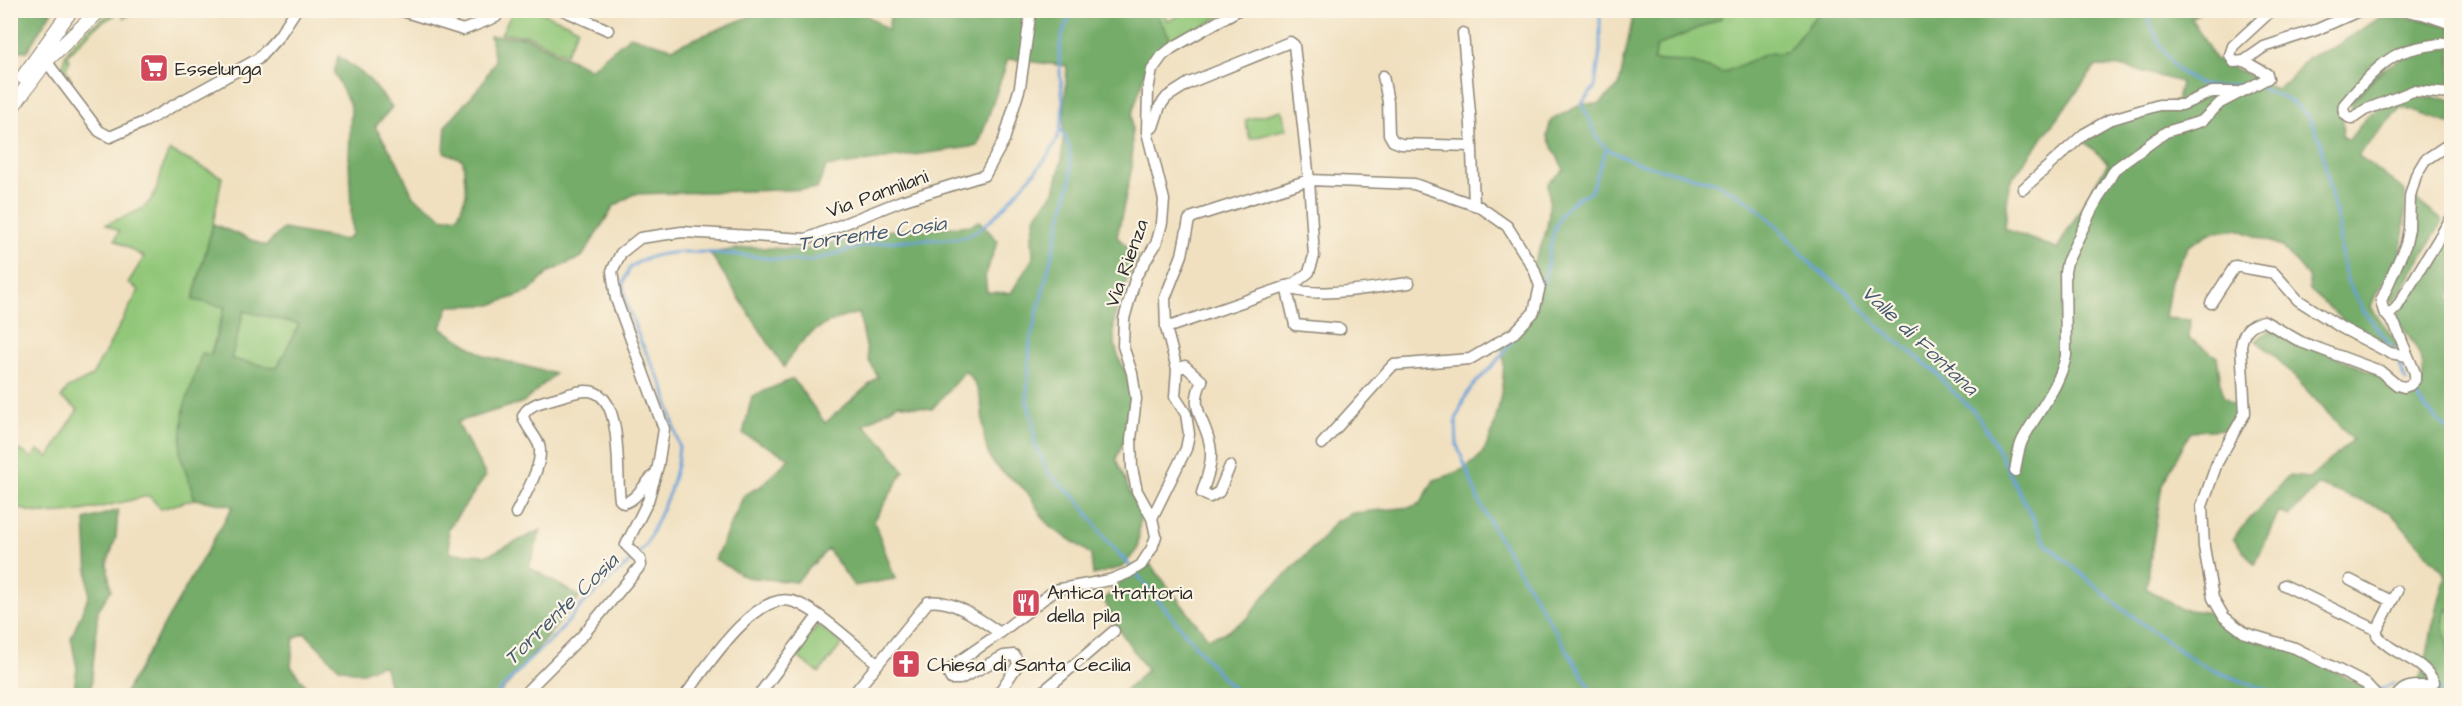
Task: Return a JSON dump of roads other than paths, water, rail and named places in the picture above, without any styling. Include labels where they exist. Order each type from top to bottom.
[{"type":"main road","points":[[10,93],[71,10]]},
{"type":"main road","points":[[10,110],[46,61],[100,10]]},
{"type":"street","points":[[46,61],[99,131],[110,137],[144,122],[258,59],[274,43],[296,10]]},
{"type":"street","points":[[399,10],[429,15],[463,30],[496,17],[501,10]]},
{"type":"street","points":[[563,10],[608,30]]},
{"type":"street","name":"Via Pannilani","points":[[656,473],[664,429],[616,299],[612,271],[621,253],[640,238],[682,232],[806,239],[901,201],[984,175],[1004,140],[1020,87],[1031,10]]},
{"type":"street","name":"Via Rienza","points":[[1000,633],[1055,590],[1110,580],[1128,573],[1141,565],[1152,548],[1156,536],[1152,518],[1137,491],[1132,468],[1131,439],[1137,399],[1132,373],[1123,346],[1124,320],[1136,276],[1156,244],[1162,223],[1164,200],[1147,132],[1148,90],[1152,70],[1162,56],[1238,10]]},
{"type":"street","points":[[2271,10],[2231,50],[2230,55],[2234,62],[2244,61],[2264,47],[2316,30],[2361,10]]},
{"type":"street","points":[[2402,10],[2448,20]]},
{"type":"street","points":[[1463,33],[1474,205]]},
{"type":"street","points":[[1147,132],[1153,128],[1160,106],[1174,92],[1189,83],[1290,42],[1294,45],[1299,68],[1309,180],[1314,256],[1309,272],[1294,284],[1166,328]]},
{"type":"street","points":[[2451,42],[2415,48],[2398,54],[2364,82],[2343,109],[2345,114],[2352,119],[2365,110],[2412,91],[2451,94]]},
{"type":"street","points":[[2015,471],[2022,441],[2045,407],[2063,370],[2066,349],[2065,272],[2067,262],[2110,174],[2166,132],[2202,121],[2220,103],[2266,80],[2268,76],[2244,61]]},
{"type":"street","points":[[1383,76],[1388,102],[1389,134],[1393,141],[1401,144],[1472,146]]},
{"type":"street","points":[[2023,189],[2084,134],[2109,120],[2159,105],[2182,105],[2212,92],[2246,88]]},
{"type":"street","points":[[2377,696],[2366,684],[2295,648],[2245,633],[2224,616],[2213,598],[2210,586],[2204,547],[2202,506],[2217,463],[2245,413],[2241,346],[2247,329],[2254,323],[2264,321],[2301,342],[2380,371],[2397,385],[2404,387],[2415,380],[2415,373],[2389,315],[2384,312],[2381,301],[2406,244],[2410,196],[2416,175],[2425,160],[2451,142]]},
{"type":"street","points":[[1152,518],[1186,449],[1190,434],[1186,414],[1175,397],[1177,369],[1166,328],[1165,298],[1182,255],[1189,220],[1309,180],[1414,184],[1480,207],[1507,226],[1534,269],[1540,286],[1534,312],[1514,333],[1470,359],[1393,365],[1322,444]]},
{"type":"street","points":[[2389,315],[2397,307],[2451,217]]},
{"type":"street","points":[[2211,303],[2235,266],[2274,273],[2298,300],[2342,328],[2390,352],[2407,356]]},
{"type":"street","points":[[1286,286],[1291,290],[1314,294],[1409,283]]},
{"type":"street","points":[[1286,286],[1294,330],[1340,329]]},
{"type":"street","points":[[1177,369],[1185,366],[1203,381],[1195,395],[1208,435],[1211,454],[1209,471],[1202,493],[1210,497],[1219,492],[1230,466]]},
{"type":"street","points":[[516,513],[540,457],[537,441],[523,416],[524,411],[536,404],[575,393],[596,393],[602,398],[614,419],[618,444],[620,500],[624,503],[631,501],[646,481],[656,473]]},
{"type":"street","points":[[522,696],[582,636],[638,570],[641,565],[640,559],[626,545],[648,501],[656,473]]},
{"type":"street","points":[[2350,580],[2394,596],[2377,630],[2380,639],[2418,662],[2434,682],[2429,686],[2402,688],[2397,696]]},
{"type":"street","points":[[2284,585],[2377,630]]},
{"type":"street","points":[[685,696],[746,618],[759,608],[789,600],[805,606],[877,663]]},
{"type":"street","points":[[852,696],[928,602],[943,603],[968,611],[1000,633],[955,664],[948,673],[949,677],[955,680],[960,679],[1004,656],[1014,655],[1018,662],[1017,666],[997,696]]},
{"type":"street","points":[[758,696],[818,616]]},
{"type":"street","points":[[1038,696],[1114,631]]},
{"type":"waterway","name":"Torrente Cosia","points":[[639,553],[646,545],[670,491],[679,446],[664,388],[640,340],[626,302],[623,284],[629,269],[644,259],[688,252],[809,261],[880,243],[956,238],[980,229],[1011,199],[1045,160],[1058,138],[1063,114],[1059,56],[1065,26],[1074,10]]},
{"type":"waterway","name":"Valle di Fontana","points":[[1600,10],[1600,51],[1595,87],[1582,103],[1598,140],[1607,149],[1637,163],[1717,183],[1752,203],[1776,225],[1813,266],[1849,294],[1881,329],[1936,372],[1948,387],[1973,410],[1990,435],[2046,544],[2120,607],[2190,658],[2212,670],[2282,696]]},
{"type":"waterway","points":[[2144,10],[2170,60],[2190,79],[2203,85],[2218,87],[2246,85]]},
{"type":"waterway","points":[[2258,87],[2292,102],[2308,116],[2320,139],[2338,221],[2341,254],[2347,281],[2363,310],[2393,349]]},
{"type":"waterway","points":[[1061,130],[1069,146],[1071,179],[1030,342],[1027,401],[1033,421],[1035,444],[1048,473],[1079,501],[1107,541],[1131,567]]},
{"type":"waterway","points":[[1543,284],[1559,218],[1566,208],[1591,191],[1606,150]]},
{"type":"waterway","points":[[1515,337],[1464,399],[1456,420],[1457,445],[1479,501],[1493,528],[1595,696]]},
{"type":"waterway","points":[[2397,358],[2406,381]]},
{"type":"waterway","points":[[2413,389],[2426,409],[2452,433]]},
{"type":"waterway","name":"Torrente Cosia","points":[[495,696],[560,631],[582,605],[634,558]]},
{"type":"waterway","points":[[1135,572],[1218,673],[1241,696]]},
{"type":"waterway","name":"Valle di Fontana","points":[[2379,690],[2394,683]]},
{"type":"waterway","name":"Valle di Fontana","points":[[2435,687],[2449,696]]},
{"type":"place","name":"Esselunga","points":[[154,68]]},
{"type":"place","name":"Antica trattoria della pila","points":[[1026,603]]},
{"type":"place","name":"Chiesa di Santa Cecilia","points":[[906,664]]}]
